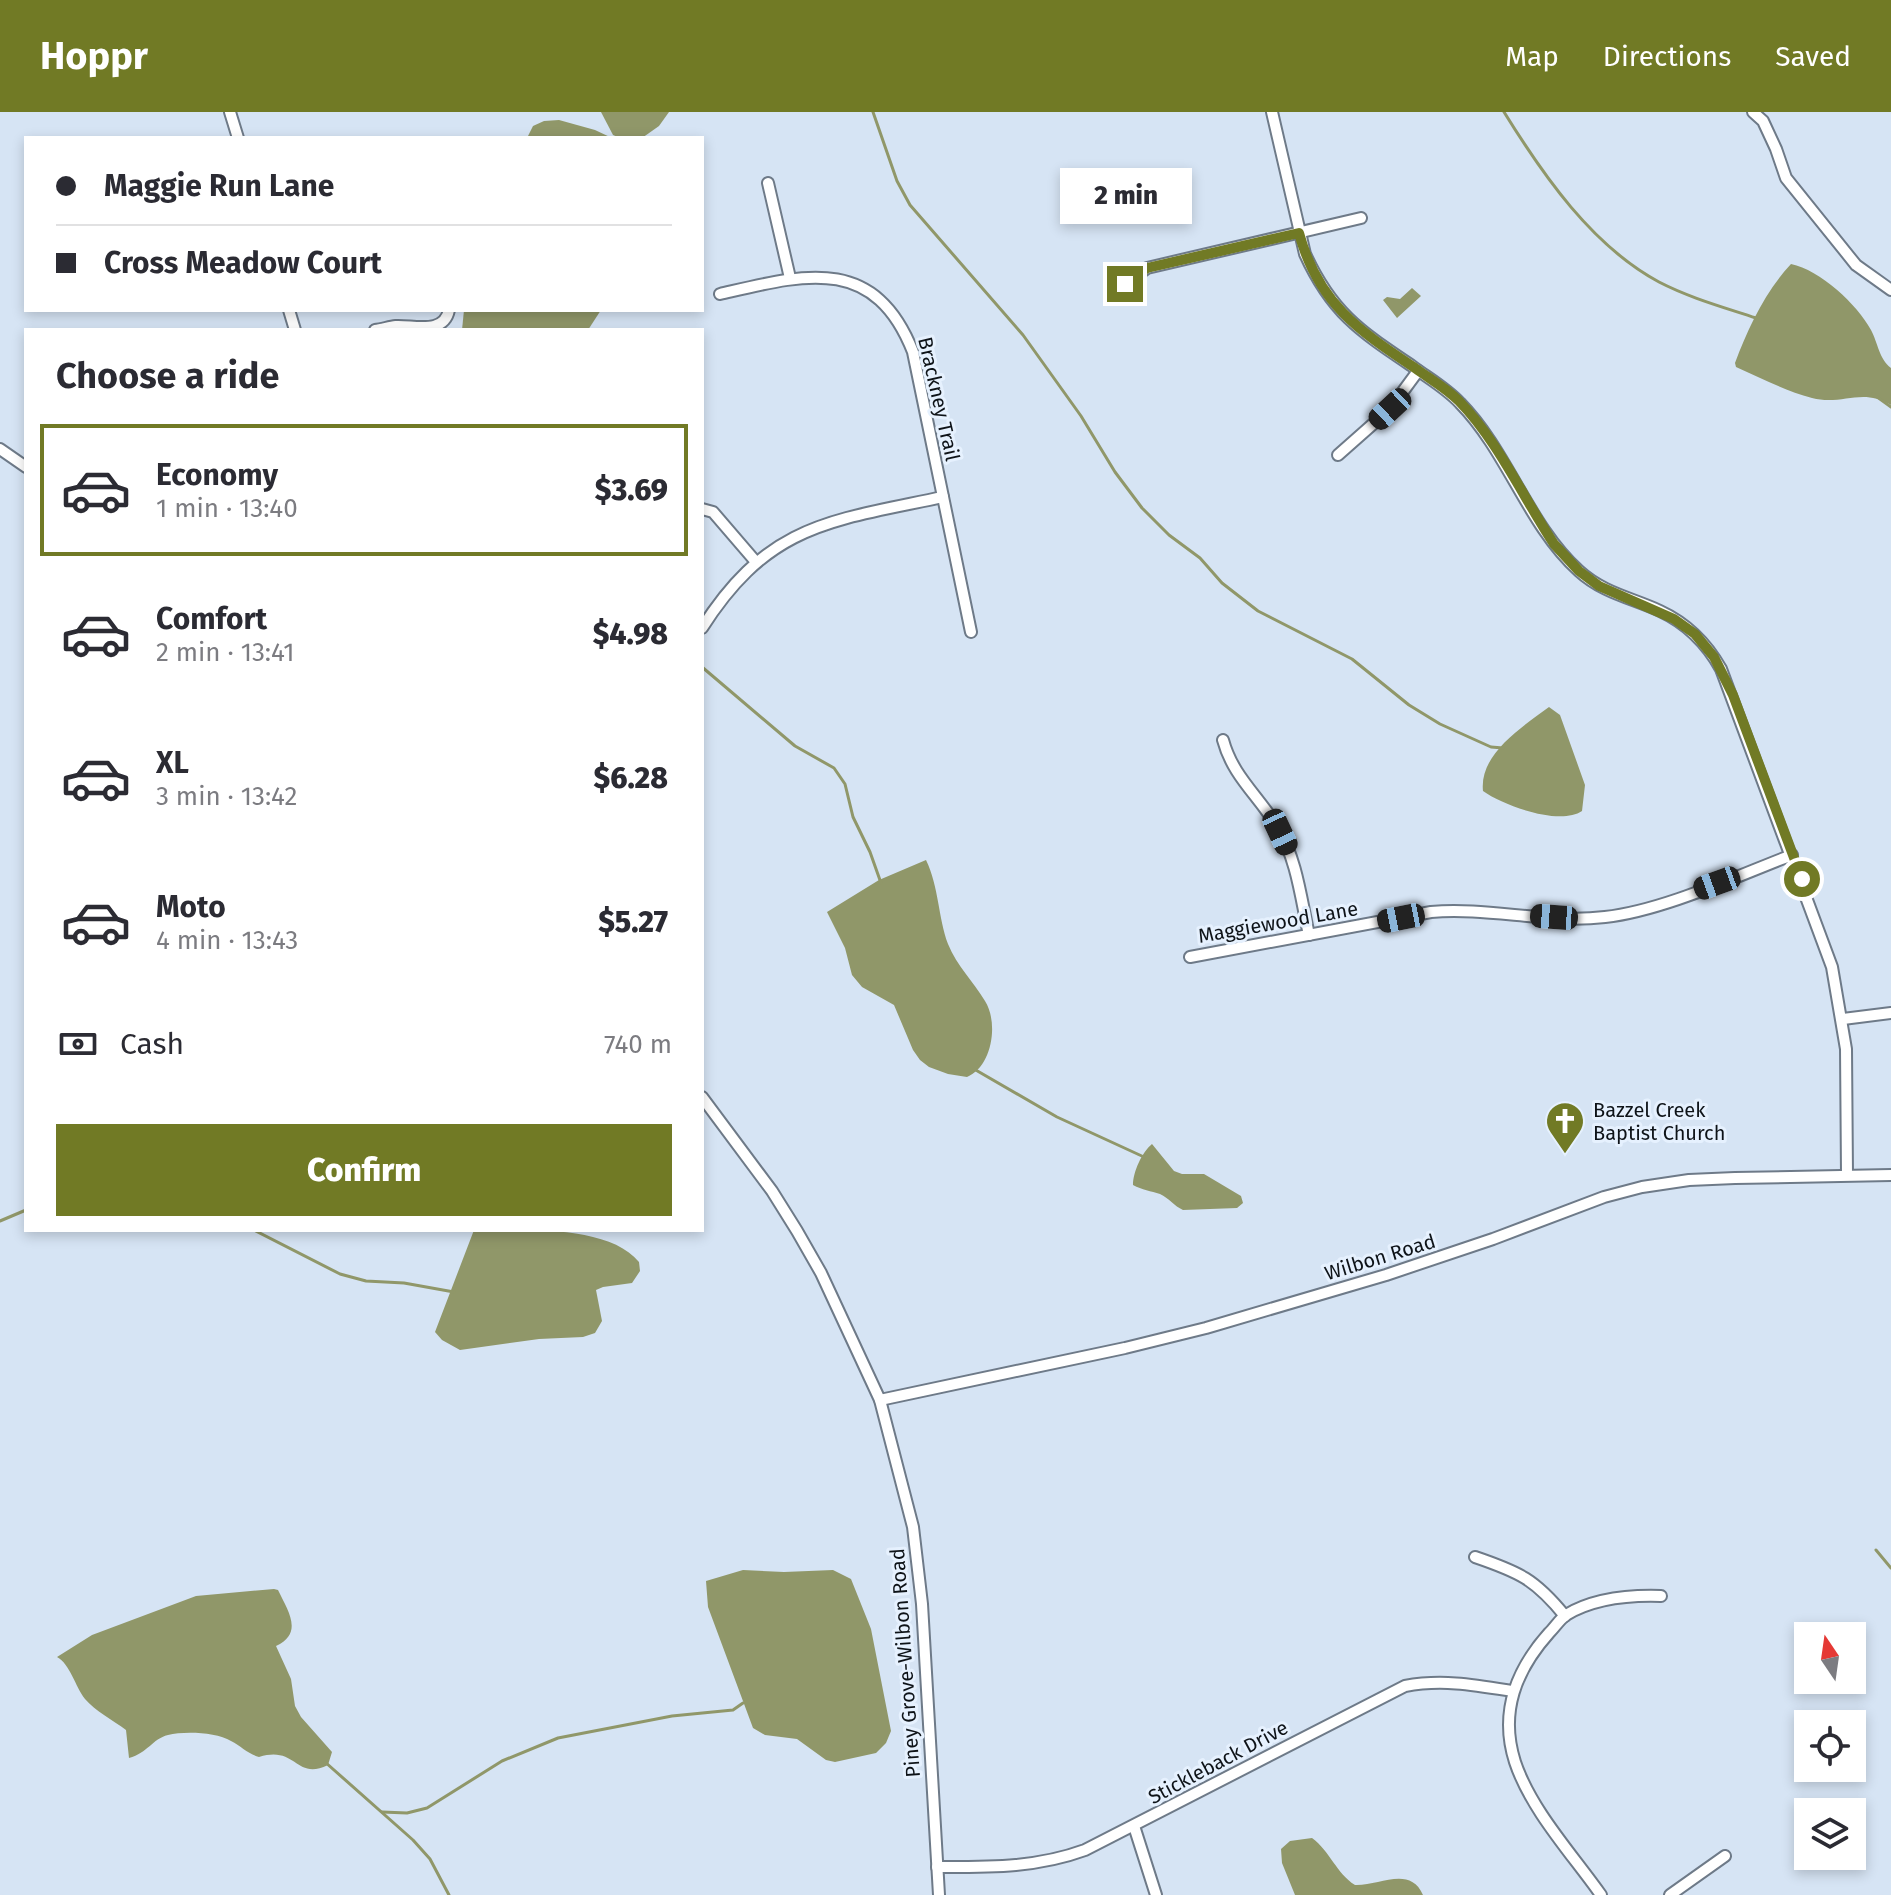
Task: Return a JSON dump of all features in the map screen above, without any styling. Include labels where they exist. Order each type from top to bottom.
[{"type":"street","points":[[230,112],[237,136]]},
{"type":"street","points":[[1272,112],[1299,233],[1315,275],[1336,308],[1362,332],[1446,389],[1477,423],[1554,544],[1579,571],[1612,593],[1674,619],[1695,634],[1714,657],[1733,695],[1832,967],[1843,1019],[1847,1175]]},
{"type":"street","points":[[1753,112],[1763,121],[1786,178],[1856,265],[1891,290]]},
{"type":"street","points":[[768,183],[790,278]]},
{"type":"street","points":[[1125,284],[1147,268],[1361,218]]},
{"type":"street","name":"Brackney Trail","points":[[720,294],[790,278],[826,276],[849,283],[883,303],[900,324],[913,352],[971,632]]},
{"type":"street","points":[[386,328],[431,327],[441,324],[449,312]]},
{"type":"street","points":[[1338,455],[1390,409],[1418,371]]},
{"type":"street","points":[[0,449],[24,466]]},
{"type":"street","points":[[704,625],[727,591],[756,562],[793,537],[823,524],[943,497]]},
{"type":"street","points":[[704,510],[713,512],[756,562]]},
{"type":"street","points":[[1223,740],[1229,762],[1269,812],[1288,848],[1309,935]]},
{"type":"street","name":"Maggiewood Lane","points":[[1190,957],[1450,910],[1572,918],[1616,915],[1648,908],[1792,855]]},
{"type":"street","points":[[1843,1019],[1891,1013]]},
{"type":"street","name":"Piney Grove-Wilbon Road","points":[[704,1100],[772,1191],[797,1231],[821,1273],[880,1400],[913,1527],[922,1604],[939,1895]]},
{"type":"street","name":"Wilbon Road","points":[[880,1400],[1206,1328],[1386,1275],[1604,1197],[1642,1187],[1689,1180],[1891,1175]]},
{"type":"street","points":[[1475,1557],[1513,1570],[1544,1591],[1565,1616]]},
{"type":"street","points":[[1601,1895],[1528,1790],[1515,1761],[1509,1729],[1512,1691],[1538,1646],[1565,1616],[1594,1603],[1624,1596],[1661,1596]]},
{"type":"street","name":"Stickleback Drive","points":[[937,1867],[1008,1868],[1085,1850],[1405,1686],[1452,1682],[1512,1691]]},
{"type":"street","points":[[1134,1826],[1156,1895]]},
{"type":"street","points":[[1670,1895],[1725,1856]]},
{"type":"shaded area","points":[[601,112],[669,112],[659,126],[645,136],[613,135]]},
{"type":"shaded area","points":[[559,120],[608,136],[528,136],[533,126]]},
{"type":"shaded area","points":[[1791,264],[1825,281],[1847,299],[1865,320],[1881,355],[1891,368],[1891,405],[1871,397],[1812,398],[1736,367],[1740,350],[1758,311]]},
{"type":"shaded area","points":[[1412,288],[1421,296],[1397,318],[1383,300],[1387,297],[1400,299]]},
{"type":"shaded area","points":[[464,312],[600,312],[589,328],[462,328]]},
{"type":"shaded area","points":[[1549,707],[1560,715],[1585,785],[1582,811],[1572,815],[1532,812],[1504,803],[1483,791],[1488,765],[1495,753]]},
{"type":"shaded area","points":[[926,860],[934,881],[948,944],[985,1001],[992,1021],[991,1044],[987,1054],[976,1072],[967,1077],[948,1074],[920,1060],[894,1005],[862,987],[852,975],[845,948],[827,912],[879,880]]},
{"type":"shaded area","points":[[1152,1144],[1174,1171],[1204,1174],[1241,1196],[1243,1203],[1237,1208],[1183,1210],[1160,1194],[1133,1185],[1139,1163]]},
{"type":"shaded area","points":[[473,1232],[585,1235],[625,1250],[639,1262],[640,1271],[632,1283],[596,1290],[602,1321],[595,1333],[583,1337],[539,1339],[460,1350],[442,1340],[435,1332]]},
{"type":"shaded area","points":[[743,1570],[833,1570],[851,1579],[871,1629],[891,1731],[886,1743],[876,1753],[835,1762],[826,1760],[797,1739],[765,1735],[753,1728],[708,1607],[706,1581]]},
{"type":"shaded area","points":[[278,1590],[291,1621],[290,1635],[276,1646],[291,1679],[295,1706],[332,1752],[328,1765],[317,1769],[309,1769],[281,1755],[259,1757],[225,1738],[200,1733],[168,1735],[129,1758],[126,1730],[89,1703],[57,1657],[92,1635],[196,1596]]},
{"type":"shaded area","points":[[1312,1838],[1355,1885],[1402,1879],[1417,1886],[1423,1895],[1295,1895],[1282,1863],[1281,1849],[1290,1841]]},
{"type":"waterway","points":[[873,112],[897,181],[910,205],[1023,335],[1142,508],[1169,535],[1200,558],[1222,583],[1258,611],[1352,659],[1409,705],[1440,724],[1491,747],[1503,748]]},
{"type":"waterway","points":[[1504,112],[1571,207],[1612,249],[1671,288],[1756,318]]},
{"type":"waterway","points":[[1873,394],[1891,407]]},
{"type":"waterway","points":[[704,669],[795,746],[834,768],[845,784],[853,817],[881,883]]},
{"type":"waterway","points":[[974,1069],[1057,1117],[1144,1157]]},
{"type":"waterway","points":[[0,1221],[24,1211]]},
{"type":"waterway","points":[[258,1232],[340,1274],[366,1281],[404,1283],[454,1292]]},
{"type":"waterway","points":[[1876,1550],[1891,1568]]},
{"type":"waterway","points":[[382,1812],[407,1813],[427,1808],[502,1761],[558,1738],[672,1716],[733,1710],[743,1703]]},
{"type":"waterway","points":[[325,1762],[413,1840],[430,1859],[449,1895]]},
{"type":"place","name":"Bazzel Creek Baptist Church","points":[[1565,1155]]},
{"type":"route","points":[[1125,284],[1147,268],[1299,233],[1315,275],[1336,308],[1362,332],[1446,389],[1467,410],[1554,544],[1568,560],[1599,586],[1674,619],[1695,634],[1714,657],[1733,695],[1802,879]]}]
